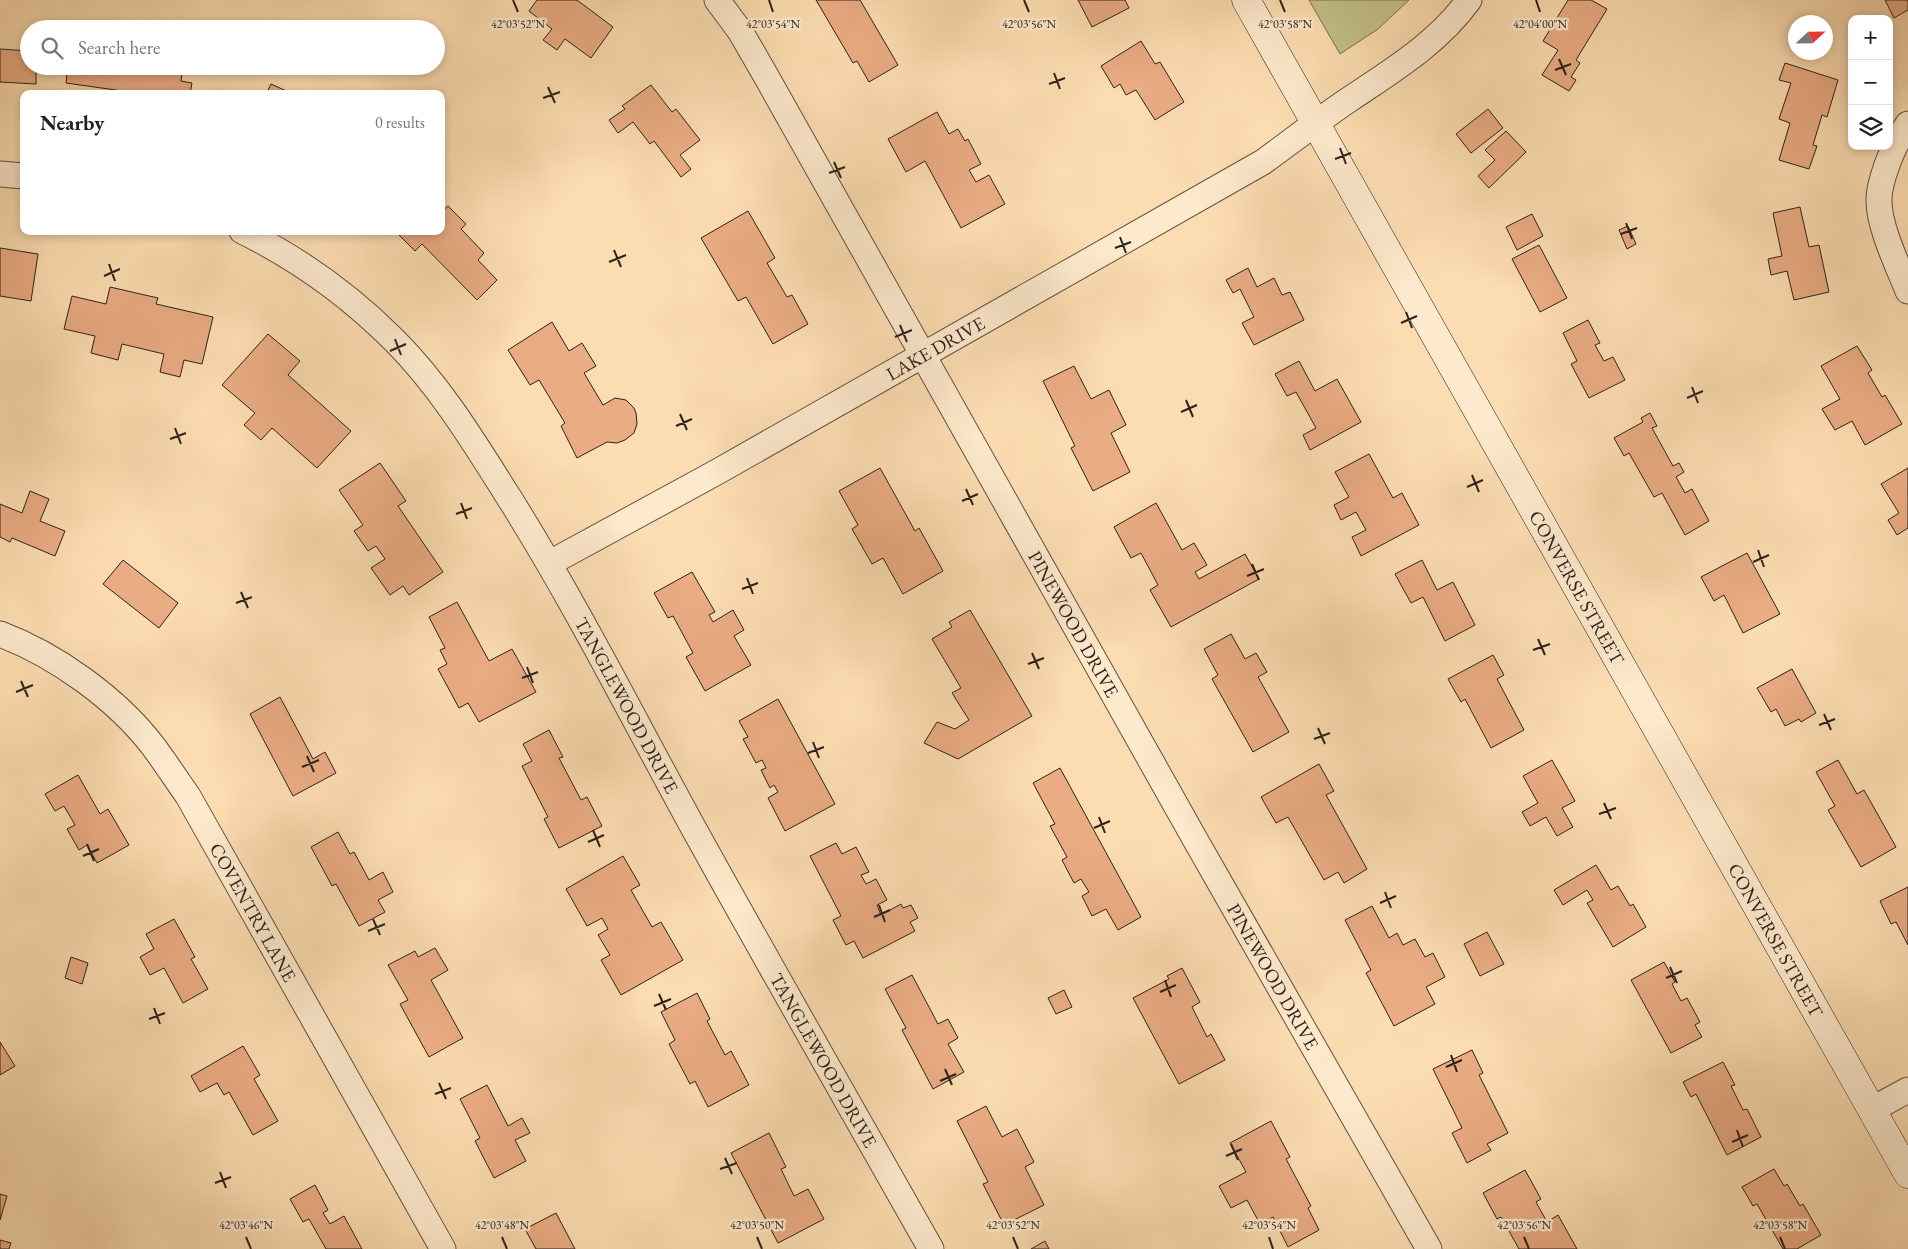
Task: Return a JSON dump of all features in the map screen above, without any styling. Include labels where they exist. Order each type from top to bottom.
[{"type":"main road","name":"CONVERSE STREET","points":[[1246,0],[1908,1174]]},
{"type":"street","name":"PINEWOOD DRIVE","points":[[718,0],[740,31],[923,353],[1205,858],[1428,1249]]},
{"type":"street","name":"LAKE DRIVE","points":[[550,563],[717,472],[923,353],[1038,291],[1263,162],[1418,53],[1435,39],[1469,0]]},
{"type":"street","points":[[1908,124],[1891,154],[1882,178],[1879,201],[1880,214],[1894,258],[1908,291]]},
{"type":"street","points":[[0,174],[20,176]]},
{"type":"street","name":"TANGLEWOOD DRIVE","points":[[249,235],[301,266],[340,293],[395,341],[462,422],[550,563],[696,832],[931,1249]]},
{"type":"street","name":"COVENTRY LANE","points":[[0,634],[54,661],[94,688],[126,716],[152,745],[188,796],[443,1249]]},
{"type":"street","points":[[1871,1110],[1908,1090]]},
{"type":"shaded area","points":[[1309,0],[1409,0],[1378,29],[1340,54]]},
{"type":"building","points":[[537,0],[577,0],[613,27],[591,58],[565,39],[557,50],[543,40],[552,29],[529,11]]},
{"type":"building","points":[[816,0],[860,0],[898,65],[869,82],[857,61],[853,63]]},
{"type":"building","points":[[1078,0],[1125,0],[1129,8],[1092,27]]},
{"type":"building","points":[[1568,0],[1591,0],[1607,9],[1576,60],[1580,63],[1571,77],[1576,80],[1569,91],[1542,75],[1558,50],[1543,41]]},
{"type":"building","points":[[1885,0],[1908,0],[1908,10],[1894,18]]},
{"type":"building","points":[[1141,41],[1155,64],[1160,62],[1184,102],[1155,120],[1136,90],[1126,95],[1120,84],[1114,88],[1101,66]]},
{"type":"building","points":[[0,49],[20,50],[20,75],[36,75],[36,84],[0,82]]},
{"type":"building","points":[[1785,63],[1838,80],[1827,117],[1822,115],[1813,145],[1817,146],[1809,169],[1779,160],[1790,123],[1779,119],[1791,83],[1779,80]]},
{"type":"building","points":[[67,75],[182,75],[181,81],[192,83],[191,90],[116,90],[66,83]]},
{"type":"building","points":[[271,84],[284,90],[268,90]]},
{"type":"building","points":[[651,85],[672,112],[676,109],[700,140],[680,155],[691,169],[681,177],[654,141],[650,144],[633,122],[618,133],[609,120],[625,109],[622,106]]},
{"type":"building","points":[[1488,109],[1503,128],[1471,153],[1456,134]]},
{"type":"building","points":[[937,112],[949,134],[958,129],[965,141],[968,139],[981,164],[969,170],[976,182],[989,175],[1005,204],[961,228],[925,161],[906,172],[888,139]]},
{"type":"building","points":[[1506,131],[1526,152],[1489,188],[1478,176],[1495,160],[1485,150]]},
{"type":"building","points":[[448,206],[466,224],[461,229],[484,253],[478,260],[497,280],[477,300],[422,244],[415,251],[399,235],[445,235],[445,209]]},
{"type":"building","points":[[1800,207],[1809,247],[1819,245],[1829,292],[1794,300],[1787,271],[1771,275],[1768,259],[1782,256],[1773,213]]},
{"type":"building","points":[[748,211],[775,258],[767,263],[787,297],[792,295],[808,324],[773,344],[746,297],[738,301],[701,238]]},
{"type":"building","points":[[1532,214],[1543,236],[1517,250],[1506,227]]},
{"type":"building","points":[[1628,226],[1636,244],[1627,249],[1619,230]]},
{"type":"building","points":[[1539,245],[1567,298],[1540,312],[1512,259]]},
{"type":"building","points":[[0,248],[38,254],[31,301],[0,296]]},
{"type":"building","points":[[1248,268],[1257,287],[1274,278],[1282,295],[1290,292],[1304,320],[1254,345],[1242,323],[1254,317],[1240,289],[1233,293],[1226,280]]},
{"type":"building","points":[[110,287],[158,298],[156,304],[213,317],[202,364],[184,360],[180,377],[160,372],[164,354],[122,344],[118,360],[91,353],[95,336],[64,329],[72,296],[106,304]]},
{"type":"building","points":[[1588,320],[1600,343],[1595,345],[1604,361],[1613,357],[1625,380],[1589,398],[1571,364],[1577,361],[1563,333]]},
{"type":"building","points":[[552,322],[569,351],[582,343],[596,366],[584,373],[603,405],[615,398],[626,400],[634,408],[637,424],[634,433],[625,440],[617,443],[607,442],[577,458],[561,426],[565,423],[539,380],[530,385],[508,350]]},
{"type":"building","points":[[268,334],[300,361],[288,375],[351,431],[317,468],[272,428],[261,440],[244,425],[255,413],[222,385]]},
{"type":"building","points":[[1857,346],[1872,370],[1868,373],[1882,397],[1885,395],[1902,424],[1865,445],[1852,421],[1835,430],[1822,409],[1840,399],[1821,366]]},
{"type":"building","points":[[1299,361],[1315,391],[1337,379],[1361,422],[1310,450],[1303,435],[1316,428],[1296,392],[1287,396],[1275,374]]},
{"type":"building","points":[[1074,366],[1091,399],[1109,390],[1126,425],[1111,433],[1130,472],[1093,491],[1071,448],[1075,446],[1043,381]]},
{"type":"building","points":[[1650,413],[1657,426],[1652,428],[1673,466],[1679,463],[1684,472],[1676,477],[1685,493],[1692,489],[1709,521],[1685,535],[1662,493],[1654,497],[1629,453],[1624,456],[1614,438],[1643,422],[1641,418]]},
{"type":"building","points":[[1369,454],[1393,498],[1402,493],[1419,525],[1361,556],[1352,537],[1366,530],[1356,512],[1341,520],[1334,505],[1349,497],[1335,472]]},
{"type":"building","points":[[380,463],[406,501],[398,506],[443,572],[409,595],[403,586],[390,595],[371,568],[385,559],[376,546],[368,551],[354,531],[363,525],[339,490]]},
{"type":"building","points":[[880,468],[915,531],[919,528],[943,571],[903,594],[883,558],[872,564],[852,529],[858,525],[839,491]]},
{"type":"building","points":[[1908,468],[1908,528],[1897,535],[1888,520],[1899,513],[1881,484]]},
{"type":"building","points":[[30,491],[49,499],[40,521],[65,531],[55,556],[12,538],[10,542],[0,537],[0,504],[22,513]]},
{"type":"building","points":[[1156,503],[1182,550],[1194,543],[1207,565],[1195,572],[1199,579],[1245,554],[1259,579],[1171,627],[1150,590],[1158,585],[1141,553],[1131,558],[1114,527]]},
{"type":"building","points":[[1747,553],[1780,614],[1743,633],[1724,595],[1714,601],[1701,577]]},
{"type":"building","points":[[123,560],[178,603],[159,628],[103,584]]},
{"type":"building","points":[[1422,560],[1437,590],[1453,582],[1475,625],[1445,641],[1423,597],[1411,603],[1395,574]]},
{"type":"building","points":[[692,572],[715,612],[709,615],[713,622],[733,610],[744,630],[734,636],[751,665],[705,691],[686,657],[693,653],[673,616],[668,618],[654,593]]},
{"type":"building","points":[[457,602],[489,661],[512,649],[536,692],[479,722],[468,703],[459,708],[438,669],[447,664],[440,650],[445,648],[429,617]]},
{"type":"building","points":[[970,610],[1032,716],[958,759],[924,743],[937,722],[955,729],[969,720],[952,693],[961,688],[932,639],[952,627],[949,622]]},
{"type":"building","points":[[1231,634],[1245,659],[1256,653],[1267,672],[1258,677],[1289,732],[1253,752],[1212,679],[1218,675],[1204,649]]},
{"type":"building","points":[[1493,655],[1504,675],[1497,679],[1524,730],[1491,748],[1465,699],[1461,702],[1448,679]]},
{"type":"building","points":[[1792,669],[1816,713],[1801,722],[1799,719],[1785,726],[1776,709],[1771,712],[1757,688]]},
{"type":"building","points":[[280,697],[313,759],[325,752],[336,773],[293,796],[250,714]]},
{"type":"building","points":[[778,699],[835,804],[785,831],[768,798],[778,792],[774,785],[770,788],[761,770],[766,768],[762,760],[756,763],[743,739],[748,737],[739,721]]},
{"type":"building","points":[[549,730],[563,757],[559,758],[581,800],[587,797],[602,826],[559,848],[544,819],[548,817],[522,766],[532,761],[523,744]]},
{"type":"building","points":[[1552,760],[1575,801],[1562,808],[1573,827],[1557,836],[1546,817],[1530,826],[1522,812],[1538,803],[1523,776]]},
{"type":"building","points":[[1838,760],[1857,794],[1864,790],[1896,847],[1861,867],[1828,810],[1835,806],[1816,772]]},
{"type":"building","points":[[1319,764],[1334,791],[1326,795],[1367,869],[1344,883],[1338,872],[1324,880],[1288,817],[1276,823],[1261,797]]},
{"type":"building","points":[[1060,768],[1141,917],[1118,930],[1106,909],[1092,916],[1082,896],[1089,892],[1081,879],[1074,883],[1062,860],[1067,857],[1050,826],[1055,824],[1033,783]]},
{"type":"building","points":[[78,775],[100,814],[108,809],[129,845],[97,863],[87,845],[79,850],[67,829],[75,825],[64,806],[55,811],[45,794]]},
{"type":"building","points":[[338,832],[350,854],[354,852],[369,880],[383,872],[393,892],[378,900],[385,912],[359,926],[336,884],[332,886],[311,847]]},
{"type":"building","points":[[836,843],[842,854],[856,847],[869,872],[861,875],[866,884],[876,879],[887,900],[877,905],[881,915],[901,904],[903,908],[911,905],[918,918],[910,922],[915,931],[863,958],[854,941],[846,945],[833,920],[841,916],[810,856]]},
{"type":"building","points":[[623,856],[640,885],[631,890],[652,927],[661,922],[683,960],[621,995],[601,960],[610,955],[598,935],[608,929],[602,918],[587,926],[566,889]]},
{"type":"building","points":[[1596,865],[1611,890],[1618,886],[1630,906],[1633,904],[1646,927],[1613,947],[1587,903],[1593,900],[1587,890],[1563,905],[1554,890]]},
{"type":"building","points":[[1908,887],[1908,945],[1896,922],[1891,924],[1880,901]]},
{"type":"building","points":[[1372,906],[1389,938],[1397,933],[1403,945],[1415,939],[1425,957],[1433,953],[1445,977],[1426,987],[1435,1004],[1394,1026],[1366,973],[1371,970],[1345,920]]},
{"type":"building","points":[[174,919],[195,957],[191,959],[208,989],[183,1003],[164,968],[150,975],[140,957],[154,949],[146,934]]},
{"type":"building","points":[[1487,932],[1504,964],[1480,976],[1464,944]]},
{"type":"building","points":[[435,948],[448,970],[431,980],[463,1038],[429,1057],[400,1004],[408,1000],[388,965],[415,951],[418,957]]},
{"type":"building","points":[[71,957],[88,963],[82,984],[65,978]]},
{"type":"building","points":[[1664,962],[1675,982],[1672,984],[1681,1001],[1687,998],[1700,1022],[1695,1025],[1702,1037],[1671,1053],[1631,980]]},
{"type":"building","points":[[1182,968],[1200,1002],[1192,1007],[1207,1037],[1211,1034],[1225,1060],[1179,1084],[1133,998],[1169,979],[1167,976]]},
{"type":"building","points":[[912,975],[938,1024],[948,1019],[958,1038],[948,1044],[964,1072],[933,1089],[902,1030],[906,1028],[885,989]]},
{"type":"building","points":[[1064,990],[1072,1007],[1056,1014],[1048,998]]},
{"type":"building","points":[[697,993],[710,1019],[707,1021],[725,1055],[731,1051],[749,1085],[708,1107],[695,1081],[690,1084],[669,1044],[675,1040],[661,1012]]},
{"type":"building","points":[[0,1042],[15,1066],[0,1075]]},
{"type":"building","points":[[243,1046],[260,1075],[254,1079],[278,1121],[253,1135],[229,1092],[224,1095],[217,1083],[200,1092],[191,1076]]},
{"type":"building","points":[[1472,1050],[1483,1073],[1479,1075],[1508,1133],[1487,1144],[1491,1150],[1467,1163],[1452,1133],[1462,1128],[1433,1069]]},
{"type":"building","points":[[1723,1062],[1735,1085],[1731,1086],[1743,1110],[1747,1109],[1761,1137],[1727,1155],[1696,1094],[1691,1097],[1683,1082]]},
{"type":"building","points":[[487,1085],[508,1126],[522,1118],[530,1133],[515,1140],[526,1161],[494,1178],[475,1141],[480,1138],[460,1099]]},
{"type":"building","points":[[986,1106],[1002,1137],[1017,1129],[1034,1162],[1025,1167],[1044,1205],[1004,1225],[983,1184],[988,1182],[957,1121]]},
{"type":"building","points":[[1271,1121],[1290,1157],[1286,1159],[1311,1206],[1308,1208],[1319,1230],[1288,1247],[1273,1217],[1260,1224],[1247,1200],[1231,1208],[1219,1186],[1246,1172],[1230,1143]]},
{"type":"building","points":[[769,1133],[786,1167],[781,1169],[794,1196],[808,1189],[824,1219],[778,1243],[731,1153]]},
{"type":"building","points":[[1774,1169],[1784,1186],[1787,1184],[1800,1206],[1803,1204],[1821,1235],[1797,1249],[1783,1249],[1757,1204],[1753,1206],[1742,1187]]},
{"type":"building","points":[[1525,1170],[1541,1199],[1536,1202],[1547,1222],[1558,1215],[1577,1249],[1519,1249],[1501,1217],[1497,1219],[1483,1193]]},
{"type":"building","points":[[315,1185],[328,1210],[323,1213],[330,1224],[344,1216],[362,1249],[326,1249],[309,1219],[303,1222],[290,1199]]},
{"type":"building","points":[[0,1194],[7,1196],[0,1220]]},
{"type":"building","points":[[556,1213],[575,1249],[536,1249],[525,1229]]},
{"type":"building","points":[[0,1240],[11,1243],[9,1249],[0,1249]]},
{"type":"building","points":[[1045,1241],[1049,1249],[1031,1249]]}]
